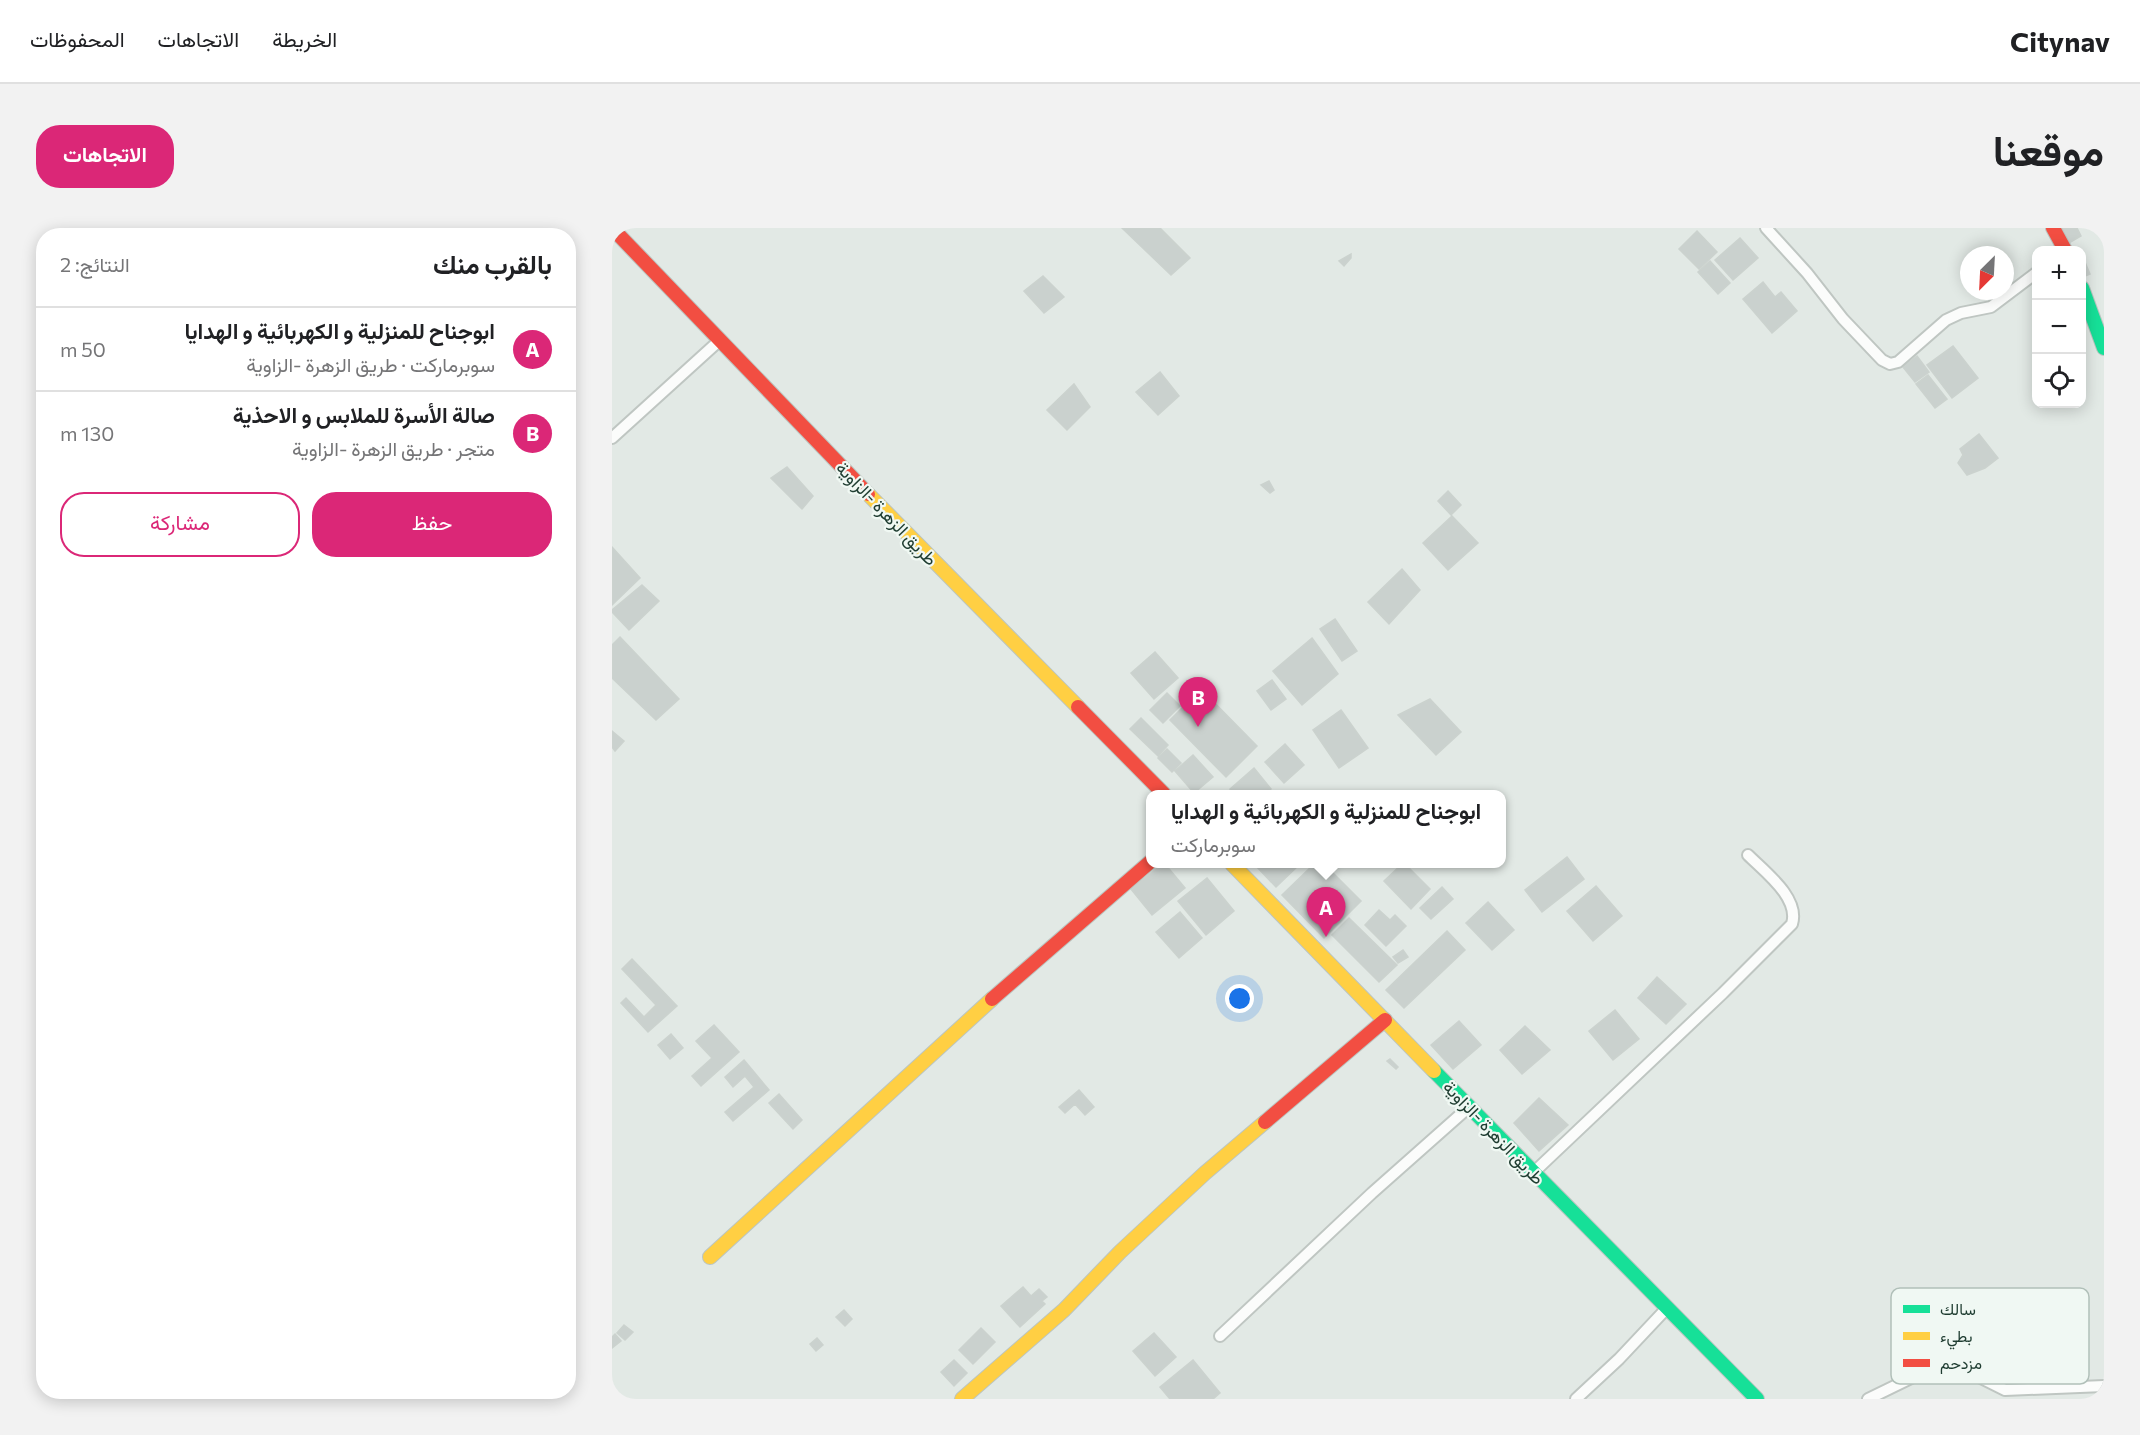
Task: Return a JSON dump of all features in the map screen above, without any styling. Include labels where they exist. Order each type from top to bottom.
[{"type":"main road","name":"طريق الزهرة -الزاوية","points":[[612,228],[899,526],[1159,790]]},
{"type":"main road","points":[[2053,228],[2063,246]]},
{"type":"main road","points":[[2086,299],[2104,348]]},
{"type":"main road","points":[[710,1257],[1013,980],[1146,865]]},
{"type":"main road","name":"طريق الزهرة -الزاوية","points":[[1236,868],[1757,1399]]},
{"type":"main road","points":[[962,1399],[1064,1310],[1120,1252],[1205,1173],[1385,1020]]},
{"type":"street","points":[[1766,228],[1843,319],[1882,360],[1890,364],[1898,362],[1946,320],[1961,313],[1991,307],[2032,277]]},
{"type":"street","points":[[612,438],[720,340]]},
{"type":"street","points":[[1533,1173],[1715,1001],[1792,924],[1794,910],[1788,897],[1748,855]]},
{"type":"street","points":[[1220,1336],[1372,1193],[1469,1107]]},
{"type":"street","points":[[1576,1399],[1619,1359],[1667,1308]]},
{"type":"street","points":[[1868,1399],[1899,1384]]},
{"type":"street","points":[[1993,1384],[2005,1390],[2104,1386]]},
{"type":"building","points":[[1122,228],[1160,228],[1190,258],[1171,275]]},
{"type":"building","points":[[2061,228],[2077,228],[2081,236],[2069,243]]},
{"type":"building","points":[[1697,231],[1717,252],[1699,269],[1679,249]]},
{"type":"building","points":[[1740,238],[1758,258],[1733,280],[1715,260]]},
{"type":"building","points":[[1351,254],[1351,258],[1344,266],[1339,261]]},
{"type":"building","points":[[1710,261],[1730,283],[1718,294],[1698,272]]},
{"type":"building","points":[[1043,276],[1064,297],[1044,313],[1024,291]]},
{"type":"building","points":[[1763,282],[1775,297],[1781,292],[1797,311],[1772,333],[1743,299]]},
{"type":"building","points":[[1953,346],[1978,378],[1952,398],[1927,365]]},
{"type":"building","points":[[1917,356],[1929,372],[1915,382],[1903,367]]},
{"type":"building","points":[[1160,372],[1179,396],[1158,415],[1136,392]]},
{"type":"building","points":[[1928,375],[1947,399],[1935,408],[1916,384]]},
{"type":"building","points":[[1074,384],[1090,407],[1067,430],[1047,410]]},
{"type":"building","points":[[1979,434],[1998,458],[1985,468],[1967,475],[1958,463],[1963,455],[1960,449]]},
{"type":"building","points":[[787,467],[813,496],[802,509],[771,478]]},
{"type":"building","points":[[1269,481],[1274,490],[1270,493],[1261,485]]},
{"type":"building","points":[[1448,491],[1461,505],[1451,515],[1438,501]]},
{"type":"building","points":[[1452,516],[1478,543],[1448,570],[1423,543]]},
{"type":"building","points":[[612,547],[640,578],[612,605]]},
{"type":"building","points":[[1402,569],[1420,590],[1389,624],[1368,602]]},
{"type":"building","points":[[642,585],[659,601],[629,630],[612,610]]},
{"type":"building","points":[[1335,619],[1357,651],[1342,661],[1320,629]]},
{"type":"building","points":[[620,637],[679,699],[656,720],[612,678],[612,645]]},
{"type":"building","points":[[1312,638],[1338,674],[1302,705],[1273,671]]},
{"type":"building","points":[[1155,652],[1178,678],[1154,699],[1131,673]]},
{"type":"building","points":[[1272,680],[1286,699],[1271,710],[1257,691]]},
{"type":"building","points":[[1201,689],[1257,746],[1226,777],[1170,720]]},
{"type":"building","points":[[1167,693],[1180,706],[1163,723],[1150,710]]},
{"type":"building","points":[[1430,699],[1461,732],[1436,755],[1398,715]]},
{"type":"building","points":[[1341,710],[1368,748],[1339,768],[1313,730]]},
{"type":"building","points":[[1141,718],[1168,745],[1158,756],[1130,729]]},
{"type":"building","points":[[612,731],[624,741],[615,751],[612,747]]},
{"type":"building","points":[[1285,744],[1304,765],[1284,783],[1265,762]]},
{"type":"building","points":[[1167,749],[1181,763],[1172,772],[1158,758]]},
{"type":"building","points":[[1193,755],[1213,777],[1198,790],[1191,790],[1175,771]]},
{"type":"building","points":[[1254,768],[1271,789],[1231,790]]},
{"type":"building","points":[[1567,857],[1584,879],[1542,912],[1525,890]]},
{"type":"building","points":[[1157,868],[1168,868],[1185,888],[1152,915],[1131,889]]},
{"type":"building","points":[[1258,868],[1296,868],[1276,887]]},
{"type":"building","points":[[1310,868],[1328,868],[1361,901],[1324,938],[1282,895]]},
{"type":"building","points":[[1398,868],[1409,868],[1430,889],[1411,909],[1384,881]]},
{"type":"building","points":[[1207,878],[1234,911],[1206,935],[1178,901]]},
{"type":"building","points":[[1596,886],[1622,916],[1593,941],[1567,911]]},
{"type":"building","points":[[1442,887],[1453,899],[1431,919],[1420,908]]},
{"type":"building","points":[[1488,902],[1514,930],[1492,950],[1466,923]]},
{"type":"building","points":[[1379,910],[1390,920],[1395,915],[1406,926],[1386,946],[1365,925]]},
{"type":"building","points":[[1180,912],[1202,938],[1179,958],[1156,932]]},
{"type":"building","points":[[1349,918],[1397,965],[1379,982],[1332,935]]},
{"type":"building","points":[[1447,931],[1465,950],[1404,1008],[1386,990]]},
{"type":"building","points":[[1403,950],[1408,957],[1398,963],[1393,957]]},
{"type":"building","points":[[632,959],[677,1006],[648,1032],[621,1003],[626,998],[644,1017],[656,1005],[622,969]]},
{"type":"building","points":[[1657,977],[1686,1004],[1666,1024],[1638,998]]},
{"type":"building","points":[[1615,1010],[1639,1039],[1613,1060],[1589,1031]]},
{"type":"building","points":[[1459,1021],[1481,1045],[1453,1069],[1431,1045]]},
{"type":"building","points":[[714,1025],[739,1052],[701,1086],[692,1076],[712,1058],[696,1041]]},
{"type":"building","points":[[1525,1026],[1550,1050],[1522,1074],[1500,1050]]},
{"type":"building","points":[[671,1034],[683,1048],[670,1059],[658,1045]]},
{"type":"building","points":[[1390,1059],[1398,1067],[1396,1069],[1387,1061]]},
{"type":"building","points":[[744,1060],[769,1090],[733,1121],[725,1112],[754,1087],[745,1076],[733,1087],[725,1077]]},
{"type":"building","points":[[1079,1090],[1094,1107],[1085,1115],[1075,1104],[1065,1113],[1059,1107]]},
{"type":"building","points":[[779,1094],[802,1120],[793,1129],[769,1103]]},
{"type":"building","points":[[1539,1098],[1568,1125],[1539,1151],[1514,1123]]},
{"type":"building","points":[[1023,1287],[1031,1296],[1039,1289],[1047,1297],[1042,1301],[1045,1304],[1020,1327],[1001,1306]]},
{"type":"building","points":[[844,1310],[852,1319],[845,1326],[836,1317]]},
{"type":"building","points":[[624,1325],[633,1332],[625,1340],[617,1333]]},
{"type":"building","points":[[981,1328],[995,1342],[973,1364],[959,1350]]},
{"type":"building","points":[[1154,1333],[1176,1357],[1155,1376],[1133,1351]]},
{"type":"building","points":[[615,1334],[621,1341],[612,1348],[612,1337]]},
{"type":"building","points":[[817,1338],[823,1345],[816,1351],[810,1344]]},
{"type":"building","points":[[954,1360],[967,1373],[954,1386],[941,1372]]},
{"type":"building","points":[[1193,1360],[1220,1393],[1213,1399],[1170,1399],[1160,1387]]},
{"type":"traffic: fast","points":[[2086,299],[2104,348]]},
{"type":"traffic: fast","points":[[1434,1071],[1757,1399]]},
{"type":"traffic: slow","points":[[868,494],[1078,707]]},
{"type":"traffic: slow","points":[[1236,868],[1434,1071]]},
{"type":"traffic: slow","points":[[710,1257],[992,999]]},
{"type":"traffic: slow","points":[[962,1399],[1064,1310],[1120,1252],[1205,1173],[1265,1122]]},
{"type":"traffic: jam","points":[[612,228],[868,494]]},
{"type":"traffic: jam","points":[[2053,228],[2063,246]]},
{"type":"traffic: jam","points":[[1078,707],[1160,790]]},
{"type":"traffic: jam","points":[[992,999],[1146,865]]},
{"type":"traffic: jam","points":[[1265,1122],[1385,1020]]},
{"type":"place","name":"صالة الأسرة للملابس و الاحذية","points":[[1198,727]]},
{"type":"place","name":"ابوجناح للمنزلية و الكهربائية و الهدايا","points":[[1326,937]]}]
